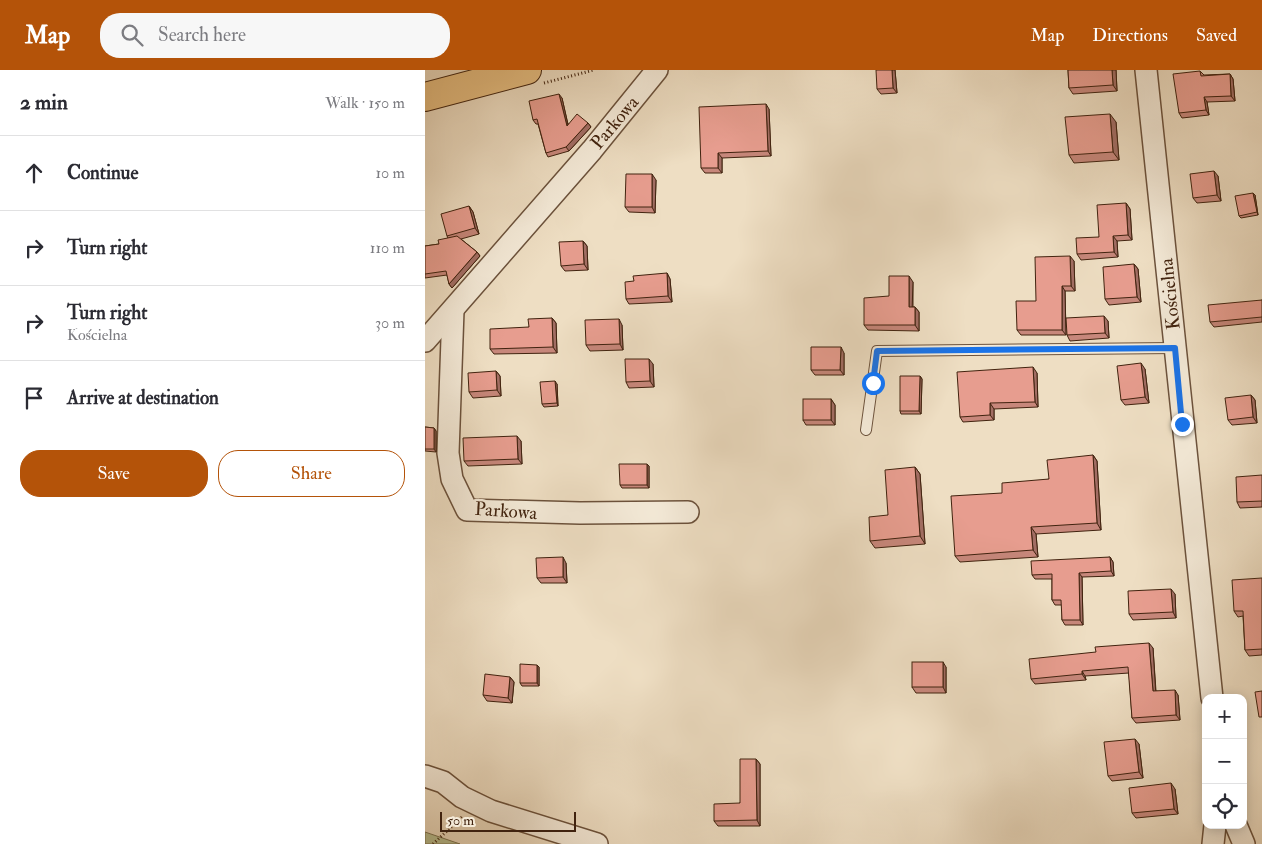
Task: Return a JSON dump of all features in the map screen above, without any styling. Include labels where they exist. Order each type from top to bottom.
[{"type":"main road","points":[[425,97],[527,70]]},
{"type":"street","name":"Parkowa","points":[[425,341],[592,150],[657,70]]},
{"type":"street","name":"Kościelna","points":[[1146,70],[1212,694]]},
{"type":"street","name":"Parkowa","points":[[453,310],[448,453],[452,479],[467,510],[579,513],[688,512]]},
{"type":"street","points":[[425,776],[443,782],[491,812],[597,844]]},
{"type":"street","points":[[1213,844],[1215,829]]},
{"type":"street","points":[[1238,829],[1244,844]]},
{"type":"lane","points":[[866,430],[877,351],[1175,348]]},
{"type":"path","points":[[433,844],[462,818],[474,803]]},
{"type":"green space","points":[[425,832],[460,844],[425,844]]},
{"type":"building","points":[[876,70],[892,70],[893,88],[877,89]]},
{"type":"building","points":[[1068,70],[1112,70],[1113,85],[1069,88]]},
{"type":"building","points":[[1200,71],[1201,76],[1230,74],[1231,96],[1204,97],[1206,110],[1179,113],[1173,74]]},
{"type":"building","points":[[559,94],[567,126],[577,114],[588,123],[566,147],[546,153],[537,119],[533,120],[529,101]]},
{"type":"building","points":[[766,104],[768,151],[718,153],[718,168],[701,168],[699,107]]},
{"type":"building","points":[[1110,114],[1113,152],[1069,155],[1065,117]]},
{"type":"building","points":[[1214,171],[1217,195],[1193,198],[1190,174]]},
{"type":"building","points":[[626,174],[652,174],[652,207],[625,207]]},
{"type":"building","points":[[1253,193],[1257,212],[1239,216],[1235,196]]},
{"type":"building","points":[[1126,203],[1128,235],[1113,236],[1114,252],[1077,254],[1076,238],[1099,237],[1097,205]]},
{"type":"building","points":[[469,206],[475,228],[447,236],[441,214]]},
{"type":"building","points":[[457,236],[477,252],[449,284],[446,271],[425,274],[425,246],[439,244],[438,240]]},
{"type":"building","points":[[583,241],[584,264],[561,266],[559,242]]},
{"type":"building","points":[[1070,256],[1071,286],[1062,286],[1062,330],[1017,330],[1016,301],[1036,301],[1035,257]]},
{"type":"building","points":[[1134,264],[1137,297],[1105,299],[1103,267]]},
{"type":"building","points":[[667,273],[668,296],[626,299],[625,282],[634,281],[633,276]]},
{"type":"building","points":[[889,276],[909,276],[909,307],[915,307],[915,325],[864,325],[864,298],[889,296]]},
{"type":"building","points":[[1262,300],[1262,317],[1210,322],[1208,305]]},
{"type":"building","points":[[1104,316],[1105,333],[1067,335],[1066,318]]},
{"type":"building","points":[[552,318],[553,347],[490,349],[490,329],[529,327],[528,319]]},
{"type":"building","points":[[619,319],[620,344],[586,345],[585,320]]},
{"type":"building","points":[[811,347],[841,347],[840,370],[811,370]]},
{"type":"building","points":[[625,359],[649,359],[650,381],[626,382]]},
{"type":"building","points":[[1141,363],[1145,397],[1121,400],[1117,366]]},
{"type":"building","points":[[1033,367],[1035,402],[990,403],[990,415],[960,417],[957,372]]},
{"type":"building","points":[[496,371],[497,390],[469,392],[468,373]]},
{"type":"building","points":[[900,376],[920,376],[919,411],[900,411]]},
{"type":"building","points":[[555,381],[557,403],[542,404],[540,382]]},
{"type":"building","points":[[1251,395],[1253,417],[1228,420],[1225,398]]},
{"type":"building","points":[[803,399],[831,399],[831,420],[803,420]]},
{"type":"building","points":[[425,427],[434,428],[434,449],[425,449]]},
{"type":"building","points":[[517,436],[518,459],[464,461],[463,438]]},
{"type":"building","points":[[1093,455],[1097,523],[1031,527],[1033,550],[955,556],[951,496],[1002,493],[1002,483],[1049,479],[1047,460]]},
{"type":"building","points":[[619,464],[647,464],[647,485],[620,485]]},
{"type":"building","points":[[915,467],[920,536],[870,541],[869,517],[888,515],[885,470]]},
{"type":"building","points":[[1262,475],[1262,501],[1237,502],[1236,477]]},
{"type":"building","points":[[563,557],[563,577],[537,578],[536,558]]},
{"type":"building","points":[[1110,557],[1111,571],[1079,573],[1080,620],[1062,620],[1061,600],[1052,600],[1052,574],[1032,575],[1031,561]]},
{"type":"building","points":[[1262,578],[1262,649],[1245,650],[1243,611],[1234,611],[1232,580]]},
{"type":"building","points":[[1171,589],[1173,612],[1129,614],[1128,591]]},
{"type":"building","points":[[1149,643],[1153,691],[1175,690],[1176,715],[1132,718],[1128,667],[1082,671],[1082,674],[1031,679],[1029,659],[1096,652],[1095,647]]},
{"type":"building","points":[[912,662],[943,662],[943,687],[912,687]]},
{"type":"building","points":[[520,664],[537,665],[537,683],[520,683]]},
{"type":"building","points":[[485,674],[510,677],[508,698],[483,695]]},
{"type":"building","points":[[1262,691],[1262,717],[1259,717],[1255,692]]},
{"type":"building","points":[[1135,739],[1139,772],[1108,776],[1104,742]]},
{"type":"building","points":[[740,759],[756,759],[757,820],[714,821],[714,804],[740,803]]},
{"type":"building","points":[[1171,783],[1174,809],[1132,813],[1129,788]]},
{"type":"route","points":[[873,383],[877,351],[1175,348],[1182,424]]}]
